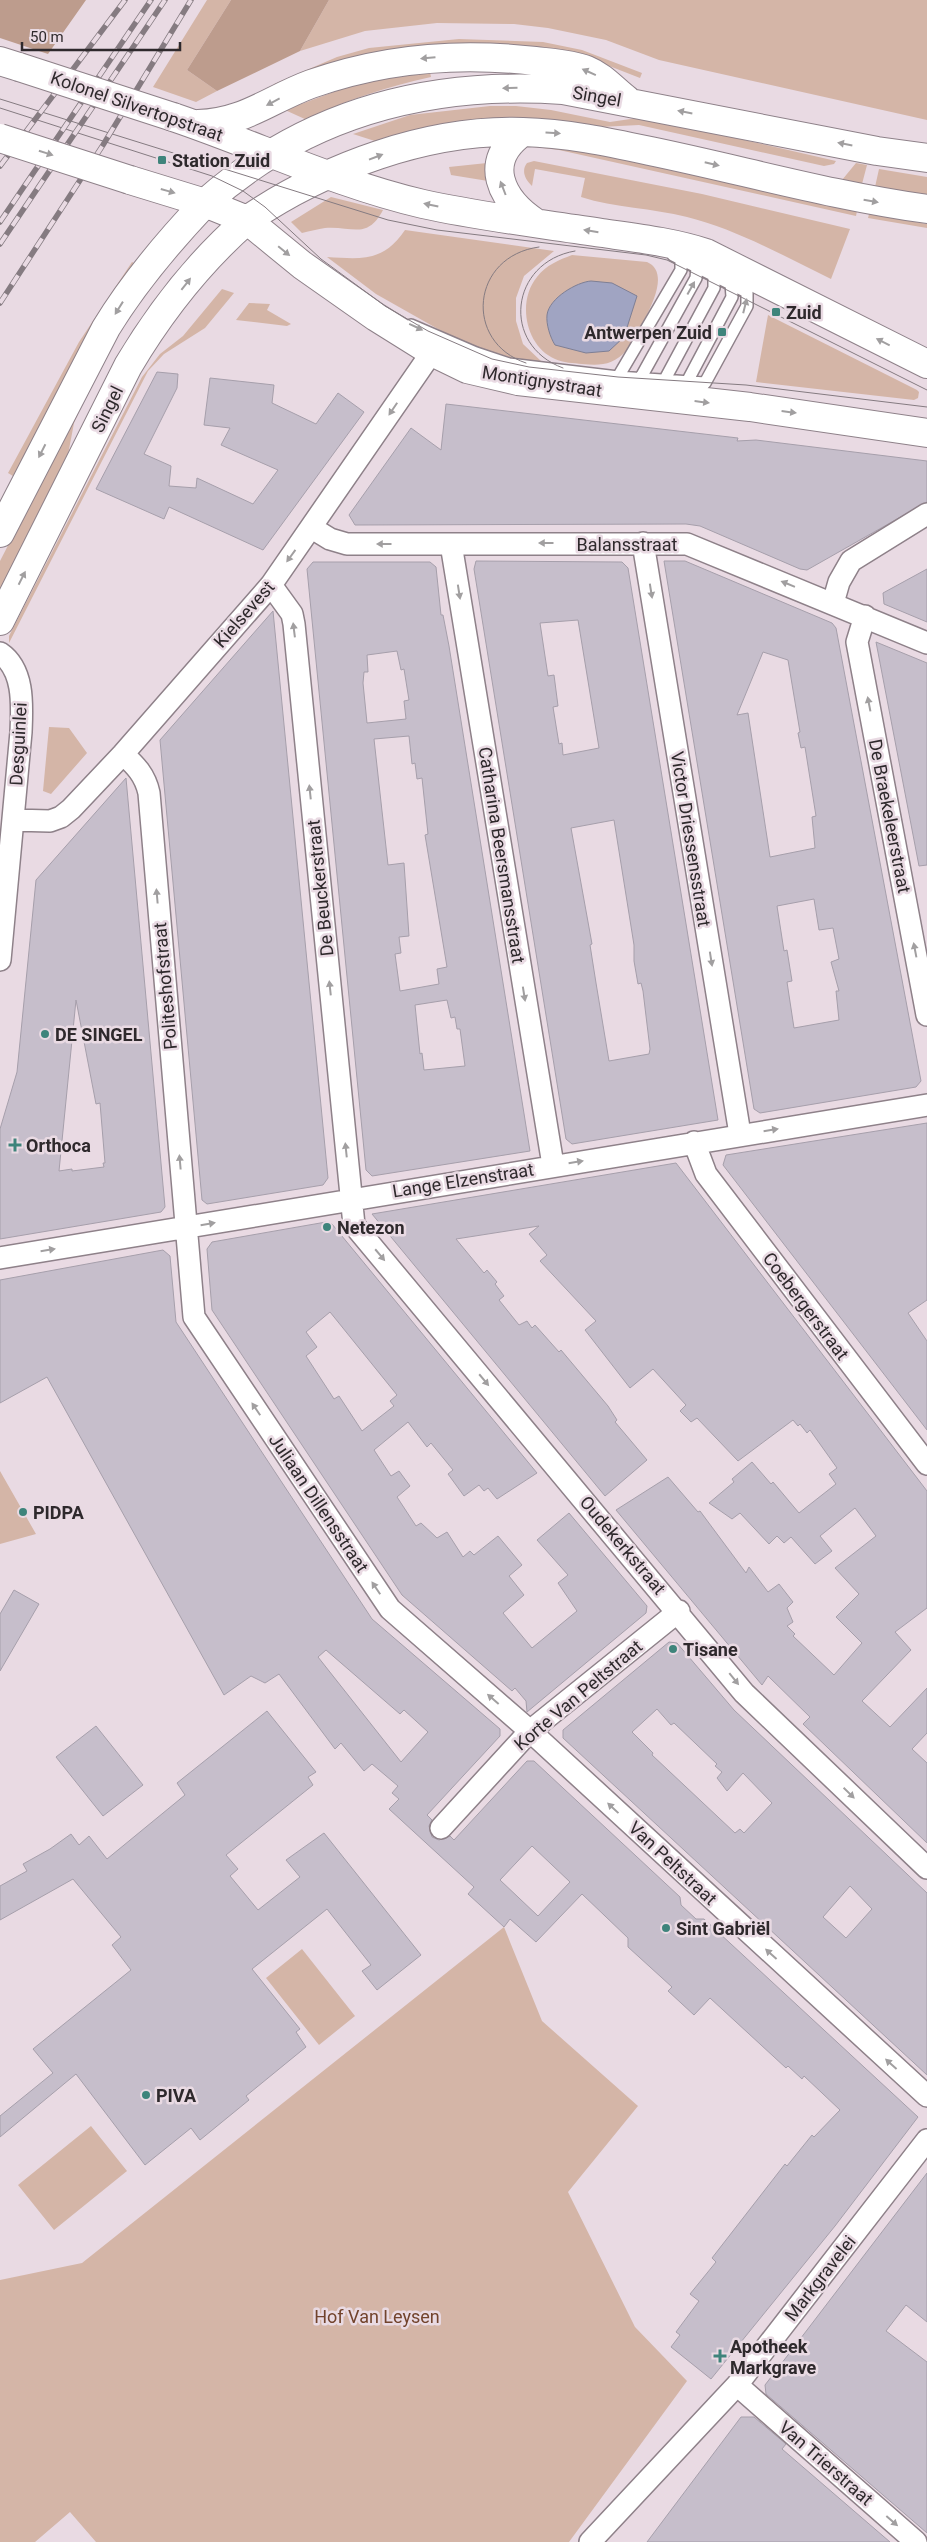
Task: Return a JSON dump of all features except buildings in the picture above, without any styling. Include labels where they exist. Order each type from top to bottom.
[{"type":"main road","points":[[183,120],[218,123],[235,119],[262,108],[298,88],[362,68],[404,60],[453,56],[516,58],[587,70],[599,77],[628,101]]},
{"type":"main road","name":"Kolonel Silvertopstraat","points":[[10,64],[183,120],[331,175]]},
{"type":"main road","name":"Singel","points":[[205,203],[227,183],[274,153],[308,135],[371,107],[460,90],[527,87],[563,90],[628,101],[876,151],[927,158]]},
{"type":"main road","points":[[331,175],[414,144],[448,136],[523,132],[564,134],[865,200],[927,209]]},
{"type":"main road","points":[[523,132],[514,138],[504,151],[499,174],[503,192],[518,211],[536,223]]},
{"type":"main road","points":[[0,138],[205,203],[147,268],[122,302],[106,328],[0,533]]},
{"type":"main road","points":[[331,175],[420,203],[461,212],[684,246],[726,262],[927,364]]},
{"type":"main road","name":"Singel","points":[[0,621],[128,366],[145,338],[196,270],[220,243],[246,220],[287,196],[331,175]]},
{"type":"main road","name":"Montignystraat","points":[[205,203],[246,220],[325,282],[432,352],[467,369],[518,381],[750,408],[927,433]]},
{"type":"street","name":"Kielsevest","points":[[13,820],[50,821],[61,817],[71,809],[123,754],[271,585],[432,352]]},
{"type":"street","points":[[833,603],[839,582],[851,561],[927,514]]},
{"type":"street","name":"Balansstraat","points":[[312,528],[330,539],[347,544],[687,544],[699,547],[927,643]]},
{"type":"street","name":"Victor Driessensstraat","points":[[643,543],[740,1134]]},
{"type":"street","name":"Catharina Beersmansstraat","points":[[451,544],[552,1165]]},
{"type":"street","name":"De Beuckerstraat","points":[[271,585],[292,614],[294,624],[350,1199]]},
{"type":"street","name":"De Braekeleerstraat","points":[[865,616],[858,642],[927,1015]]},
{"type":"street","name":"Desguinlei","points":[[0,654],[13,669],[19,683],[22,701],[0,960]]},
{"type":"street","name":"Politeshofstraat","points":[[123,754],[138,768],[146,780],[149,793],[185,1228]]},
{"type":"street","name":"Lange Elzenstraat","points":[[0,1258],[552,1165],[927,1105]]},
{"type":"street","name":"Coebergerstraat","points":[[694,1142],[706,1174],[927,1464]]},
{"type":"street","name":"Oudekerkstraat","points":[[350,1199],[354,1225],[679,1611],[744,1693],[927,1868]]},
{"type":"street","name":"Juliaan Dillensstraat","points":[[185,1228],[194,1317],[390,1609],[530,1731]]},
{"type":"street","name":"Korte Van Peltstraat","points":[[441,1828],[530,1731],[679,1611]]},
{"type":"street","name":"Van Peltstraat","points":[[530,1731],[927,2096]]},
{"type":"street","name":"Markgravelei","points":[[590,2542],[629,2503],[737,2384],[927,2140]]},
{"type":"street","name":"Van Trierstraat","points":[[737,2384],[916,2542]]},
{"type":"street","name":"Markgravelei","points":[[610,2542],[629,2503]]},
{"type":"lane","points":[[325,282],[413,326],[492,359],[529,367],[618,377],[705,383],[747,306],[747,292],[639,238]]},
{"type":"lane","points":[[618,377],[681,270],[681,259]]},
{"type":"lane","points":[[640,379],[696,278],[697,266]]},
{"type":"lane","points":[[664,381],[714,288],[714,275]]},
{"type":"lane","points":[[687,382],[732,297],[732,283]]},
{"type":"green space","points":[[207,0],[231,0],[187,70],[217,91],[196,102],[153,87]]},
{"type":"green space","points":[[329,0],[927,0],[927,120],[659,60],[606,40],[548,28],[514,24],[437,23],[365,31],[300,51]]},
{"type":"green space","points":[[459,39],[543,42],[582,50],[642,73],[640,78],[581,55],[276,89],[274,84],[337,57],[369,48]]},
{"type":"green space","points":[[430,72],[431,77],[368,94],[307,120],[285,110],[366,80]]},
{"type":"green space","points":[[490,106],[516,106],[551,110],[610,122],[644,117],[836,161],[834,164],[824,166],[639,125],[600,127],[550,121],[381,143],[353,134],[410,115]]},
{"type":"green space","points":[[526,146],[560,146],[857,211],[856,216],[559,150]]},
{"type":"green space","points":[[534,161],[702,194],[850,229],[831,279],[761,244],[706,222],[674,214],[607,204],[581,197],[585,178],[535,169],[532,186],[527,181],[524,169],[527,163]]},
{"type":"green space","points":[[487,163],[488,181],[451,175],[449,167]]},
{"type":"green space","points":[[856,163],[867,165],[862,184],[842,180]]},
{"type":"green space","points":[[879,169],[927,177],[927,196],[875,187]]},
{"type":"green space","points":[[331,197],[383,210],[371,225],[358,230],[325,228],[302,233],[291,222]]},
{"type":"green space","points":[[869,214],[927,224],[927,228],[868,218]]},
{"type":"green space","points":[[405,230],[554,251],[524,276],[516,298],[516,321],[523,344],[542,362],[507,357],[489,352],[445,333],[376,294],[327,257],[362,258],[380,253],[389,248]]},
{"type":"green space","points":[[572,255],[647,262],[655,269],[658,279],[656,291],[646,317],[627,350],[612,362],[589,365],[568,363],[555,359],[545,353],[531,334],[526,310],[527,298],[531,287],[544,269]]},
{"type":"green space","points":[[132,262],[136,264],[86,344],[13,476],[8,473],[79,342]]},
{"type":"green space","points":[[222,289],[234,293],[205,328],[164,354],[148,371],[9,643],[9,636],[142,377],[160,354],[183,336]]},
{"type":"green space","points":[[249,303],[270,304],[267,310],[291,324],[287,326],[236,320]]},
{"type":"green space","points":[[768,315],[917,390],[919,392],[918,398],[914,400],[756,382]]},
{"type":"green space","points":[[81,404],[74,423],[67,460],[0,599],[0,561]]},
{"type":"green space","points":[[49,727],[69,728],[87,753],[51,794],[43,791]]},
{"type":"green space","points":[[0,1471],[36,1534],[0,1544]]},
{"type":"green space","name":"Hof Van Leysen","points":[[504,1927],[542,2021],[638,2106],[568,2192],[635,2327],[687,2381],[569,2542],[96,2542],[70,2512],[35,2542],[0,2542],[0,2280],[82,2263]]},
{"type":"green space","points":[[302,1949],[355,2016],[319,2045],[266,1978]]},
{"type":"green space","points":[[91,2126],[127,2171],[54,2230],[18,2185]]},
{"type":"shaded area","points":[[0,0],[86,0],[48,54],[0,38]]},
{"type":"shaded area","points":[[231,0],[329,0],[300,51],[217,91],[187,70]]},
{"type":"water","points":[[591,281],[612,283],[637,296],[624,337],[609,351],[586,353],[555,345],[548,326],[547,315],[549,309],[564,292],[578,284]]},
{"type":"tram line","points":[[0,99],[388,220],[437,230],[646,255],[667,260],[927,390]]},
{"type":"tram line","points":[[0,108],[212,176],[243,191],[265,207],[321,259],[385,306],[428,331],[492,359],[529,367],[618,377],[746,385],[927,407]]},
{"type":"tram line","points":[[526,363],[506,352],[492,337],[484,319],[483,300],[488,282],[499,266],[516,254],[539,247]]},
{"type":"tram line","points":[[563,368],[543,357],[529,342],[522,324],[521,305],[526,287],[537,271],[553,258],[575,251]]},
{"type":"railway","points":[[0,166],[125,0]]},
{"type":"railway","points":[[0,222],[151,0]]},
{"type":"railway","points":[[0,244],[165,0]]},
{"type":"railway","points":[[0,303],[103,145],[191,0]]},
{"type":"place","name":"Station Zuid","points":[[162,160]]},
{"type":"place","name":"Zuid","points":[[776,312]]},
{"type":"place","name":"Antwerpen Zuid","points":[[722,332]]},
{"type":"place","name":"DE SINGEL","points":[[45,1034]]},
{"type":"place","name":"Orthoca","points":[[15,1145]]},
{"type":"place","name":"Netezon","points":[[327,1227]]},
{"type":"place","name":"PIDPA","points":[[23,1512]]},
{"type":"place","name":"Tisane","points":[[673,1649]]},
{"type":"place","name":"Sint Gabriël","points":[[666,1928]]},
{"type":"place","name":"PIVA","points":[[146,2095]]},
{"type":"place","name":"Apotheek Markgrave","points":[[720,2356]]}]
